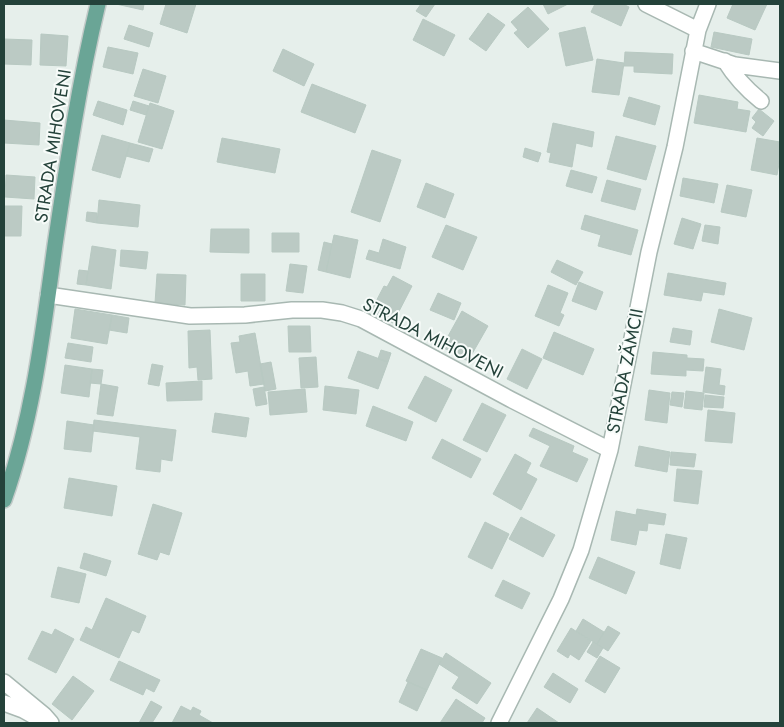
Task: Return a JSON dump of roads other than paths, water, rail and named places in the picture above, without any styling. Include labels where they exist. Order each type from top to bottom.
[{"type":"main road","name":"STRADA MIHOVENI","points":[[4,500],[30,410],[68,154],[98,4]]},
{"type":"street","points":[[646,4],[698,30]]},
{"type":"street","name":"STRADA ZĂMCII","points":[[499,723],[561,599],[581,550],[610,450],[648,252],[675,147],[698,30],[708,4]]},
{"type":"street","points":[[693,51],[735,65],[780,71]]},
{"type":"street","points":[[725,61],[736,78],[761,101]]},
{"type":"street","name":"STRADA MIHOVENI","points":[[48,295],[190,316],[245,315],[292,310],[322,310],[342,313],[361,319],[610,450]]},
{"type":"street","points":[[4,682],[51,723]]},
{"type":"street","points":[[4,703],[46,723]]}]
